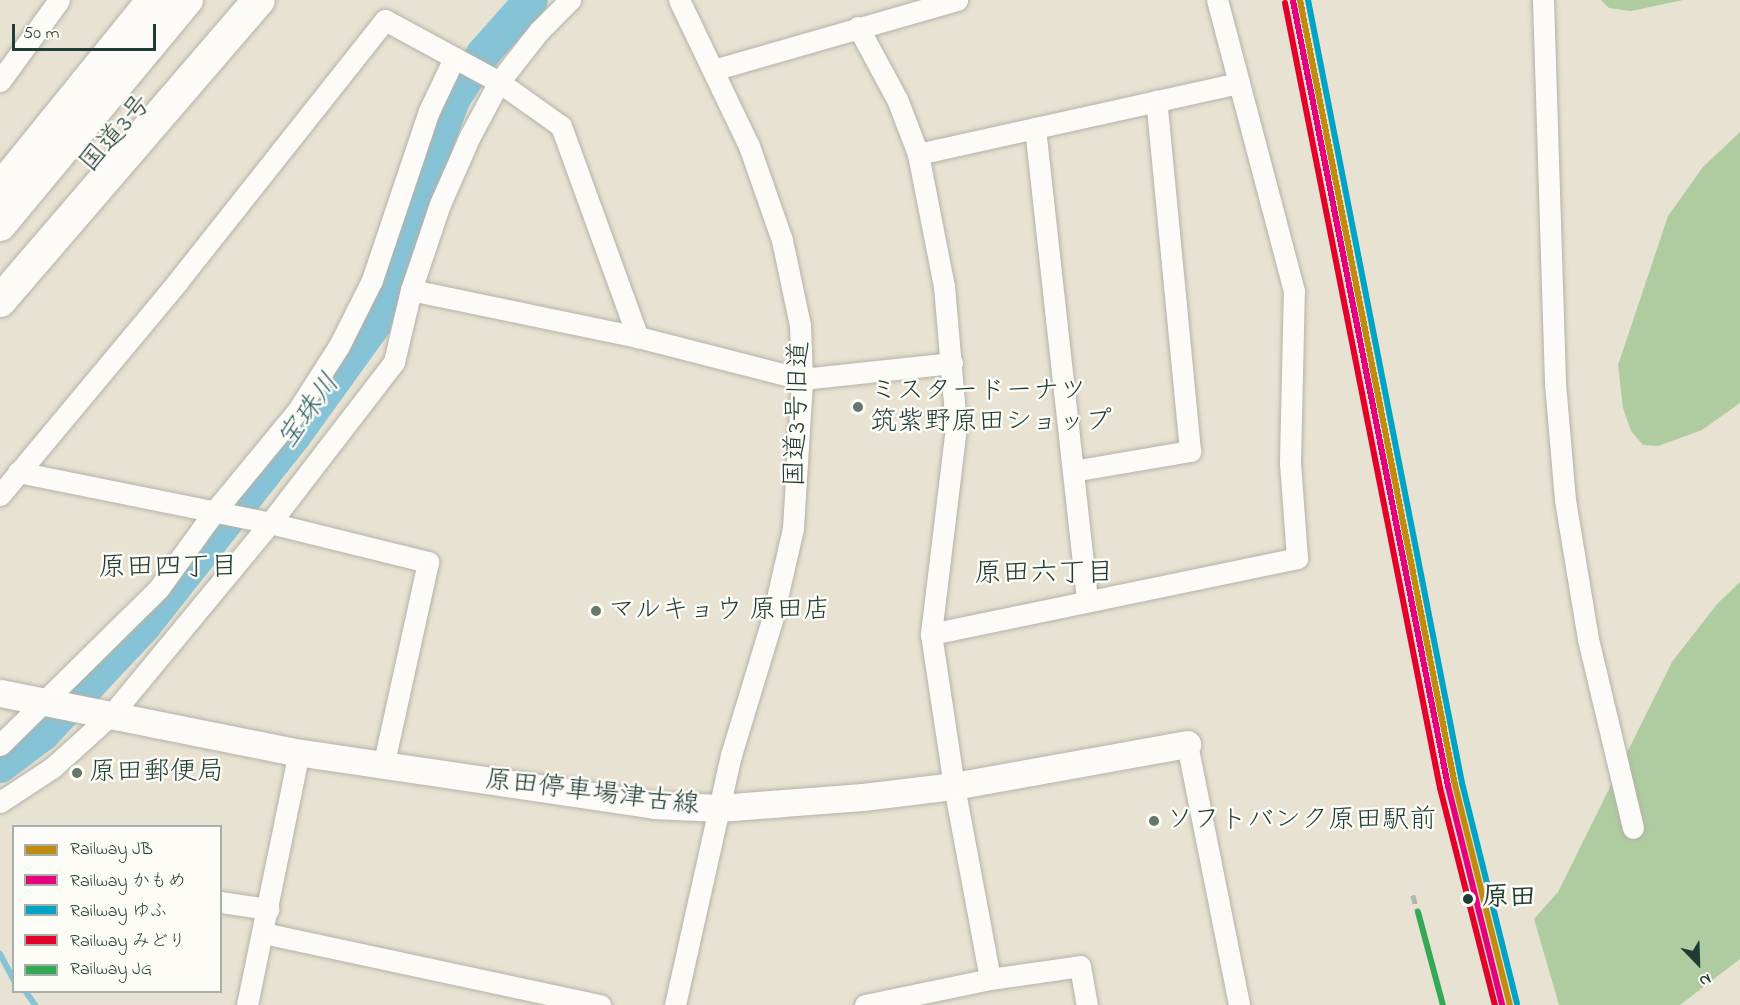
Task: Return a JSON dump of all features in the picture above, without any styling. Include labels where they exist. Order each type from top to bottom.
[{"type":"highway","points":[[0,189],[153,0]]},
{"type":"highway","name":"国道3号","points":[[21,240],[187,0]]},
{"type":"highway","name":"国道3号","points":[[21,240],[232,0]]},
{"type":"highway","points":[[5,284],[21,240],[259,0]]},
{"type":"main road","name":"原田停車場津古線","points":[[0,693],[299,752],[383,766],[653,805],[719,808],[954,786],[1186,744]]},
{"type":"street","points":[[0,81],[59,0]]},
{"type":"street","points":[[0,802],[52,768],[112,714],[270,523],[394,362],[411,290],[440,204],[470,136],[499,82],[539,31],[570,0]]},
{"type":"street","name":"国道3号旧道","points":[[675,1005],[719,808],[794,528],[802,379],[800,325],[782,240],[749,146],[679,0]]},
{"type":"street","points":[[931,634],[1297,558],[1290,462],[1294,291],[1237,83],[1217,0]]},
{"type":"street","points":[[1543,0],[1555,383],[1565,500],[1588,639],[1634,828]]},
{"type":"street","points":[[713,70],[951,1]]},
{"type":"street","points":[[0,495],[178,281],[385,20],[499,82],[561,126],[638,337]]},
{"type":"street","points":[[858,27],[897,99],[918,154],[944,286],[956,428],[931,634],[954,786],[990,979]]},
{"type":"street","points":[[0,745],[159,588],[214,512],[298,410],[339,346],[372,280],[429,111],[454,58]]},
{"type":"street","points":[[918,154],[1237,83]]},
{"type":"street","points":[[1073,471],[1190,452],[1156,102]]},
{"type":"street","points":[[1035,128],[1087,602]]},
{"type":"street","points":[[411,290],[638,337],[802,379],[952,363]]},
{"type":"street","points":[[18,472],[270,523],[428,562],[383,766]]},
{"type":"street","points":[[1186,744],[1239,1005]]},
{"type":"street","points":[[247,1005],[264,933],[299,752]]},
{"type":"street","points":[[222,902],[268,909]]},
{"type":"street","points":[[264,933],[600,1005]]},
{"type":"street","points":[[865,1005],[990,979],[1080,966],[1087,1005]]},
{"type":"green space","points":[[1601,0],[1683,0],[1631,11],[1609,8]]},
{"type":"green space","points":[[1740,132],[1740,403],[1702,430],[1658,446],[1643,445],[1631,431],[1623,408],[1618,365],[1668,216],[1703,167]]},
{"type":"green space","points":[[1740,582],[1740,959],[1680,1005],[1559,1005],[1534,919],[1558,892],[1672,662],[1717,604]]},
{"type":"waterway","name":"宝珠川","points":[[0,766],[43,734],[144,626],[294,436],[374,325],[390,267],[454,98],[483,54],[531,0]]},
{"type":"waterway","points":[[0,954],[12,976]]},
{"type":"waterway","points":[[27,993],[35,1005]]},
{"type":"railway","points":[[1413,895],[1418,912]]},
{"type":"rail line","name":"JB","points":[[1300,0],[1455,785],[1510,1005]]},
{"type":"rail line","name":"ゆふ","points":[[1308,0],[1462,783],[1517,1003]]},
{"type":"rail line","name":"かもめ","points":[[1293,1],[1448,786],[1502,1005]]},
{"type":"rail line","name":"みどり","points":[[1285,3],[1440,788],[1495,1005]]},
{"type":"rail line","name":"JG","points":[[1418,912],[1443,1005]]},
{"type":"place","name":"ミスタードーナツ 筑紫野原田ショップ","points":[[858,407]]},
{"type":"place","name":"マルキョウ 原田店","points":[[596,611]]},
{"type":"place","name":"原田郵便局","points":[[77,773]]},
{"type":"place","name":"ソフトバンク原田駅前","points":[[1154,821]]},
{"type":"place","name":"原田","points":[[1468,899]]},
{"type":"district","name":"原田四丁目","points":[[168,569]]},
{"type":"district","name":"原田六丁目","points":[[1044,575]]}]
